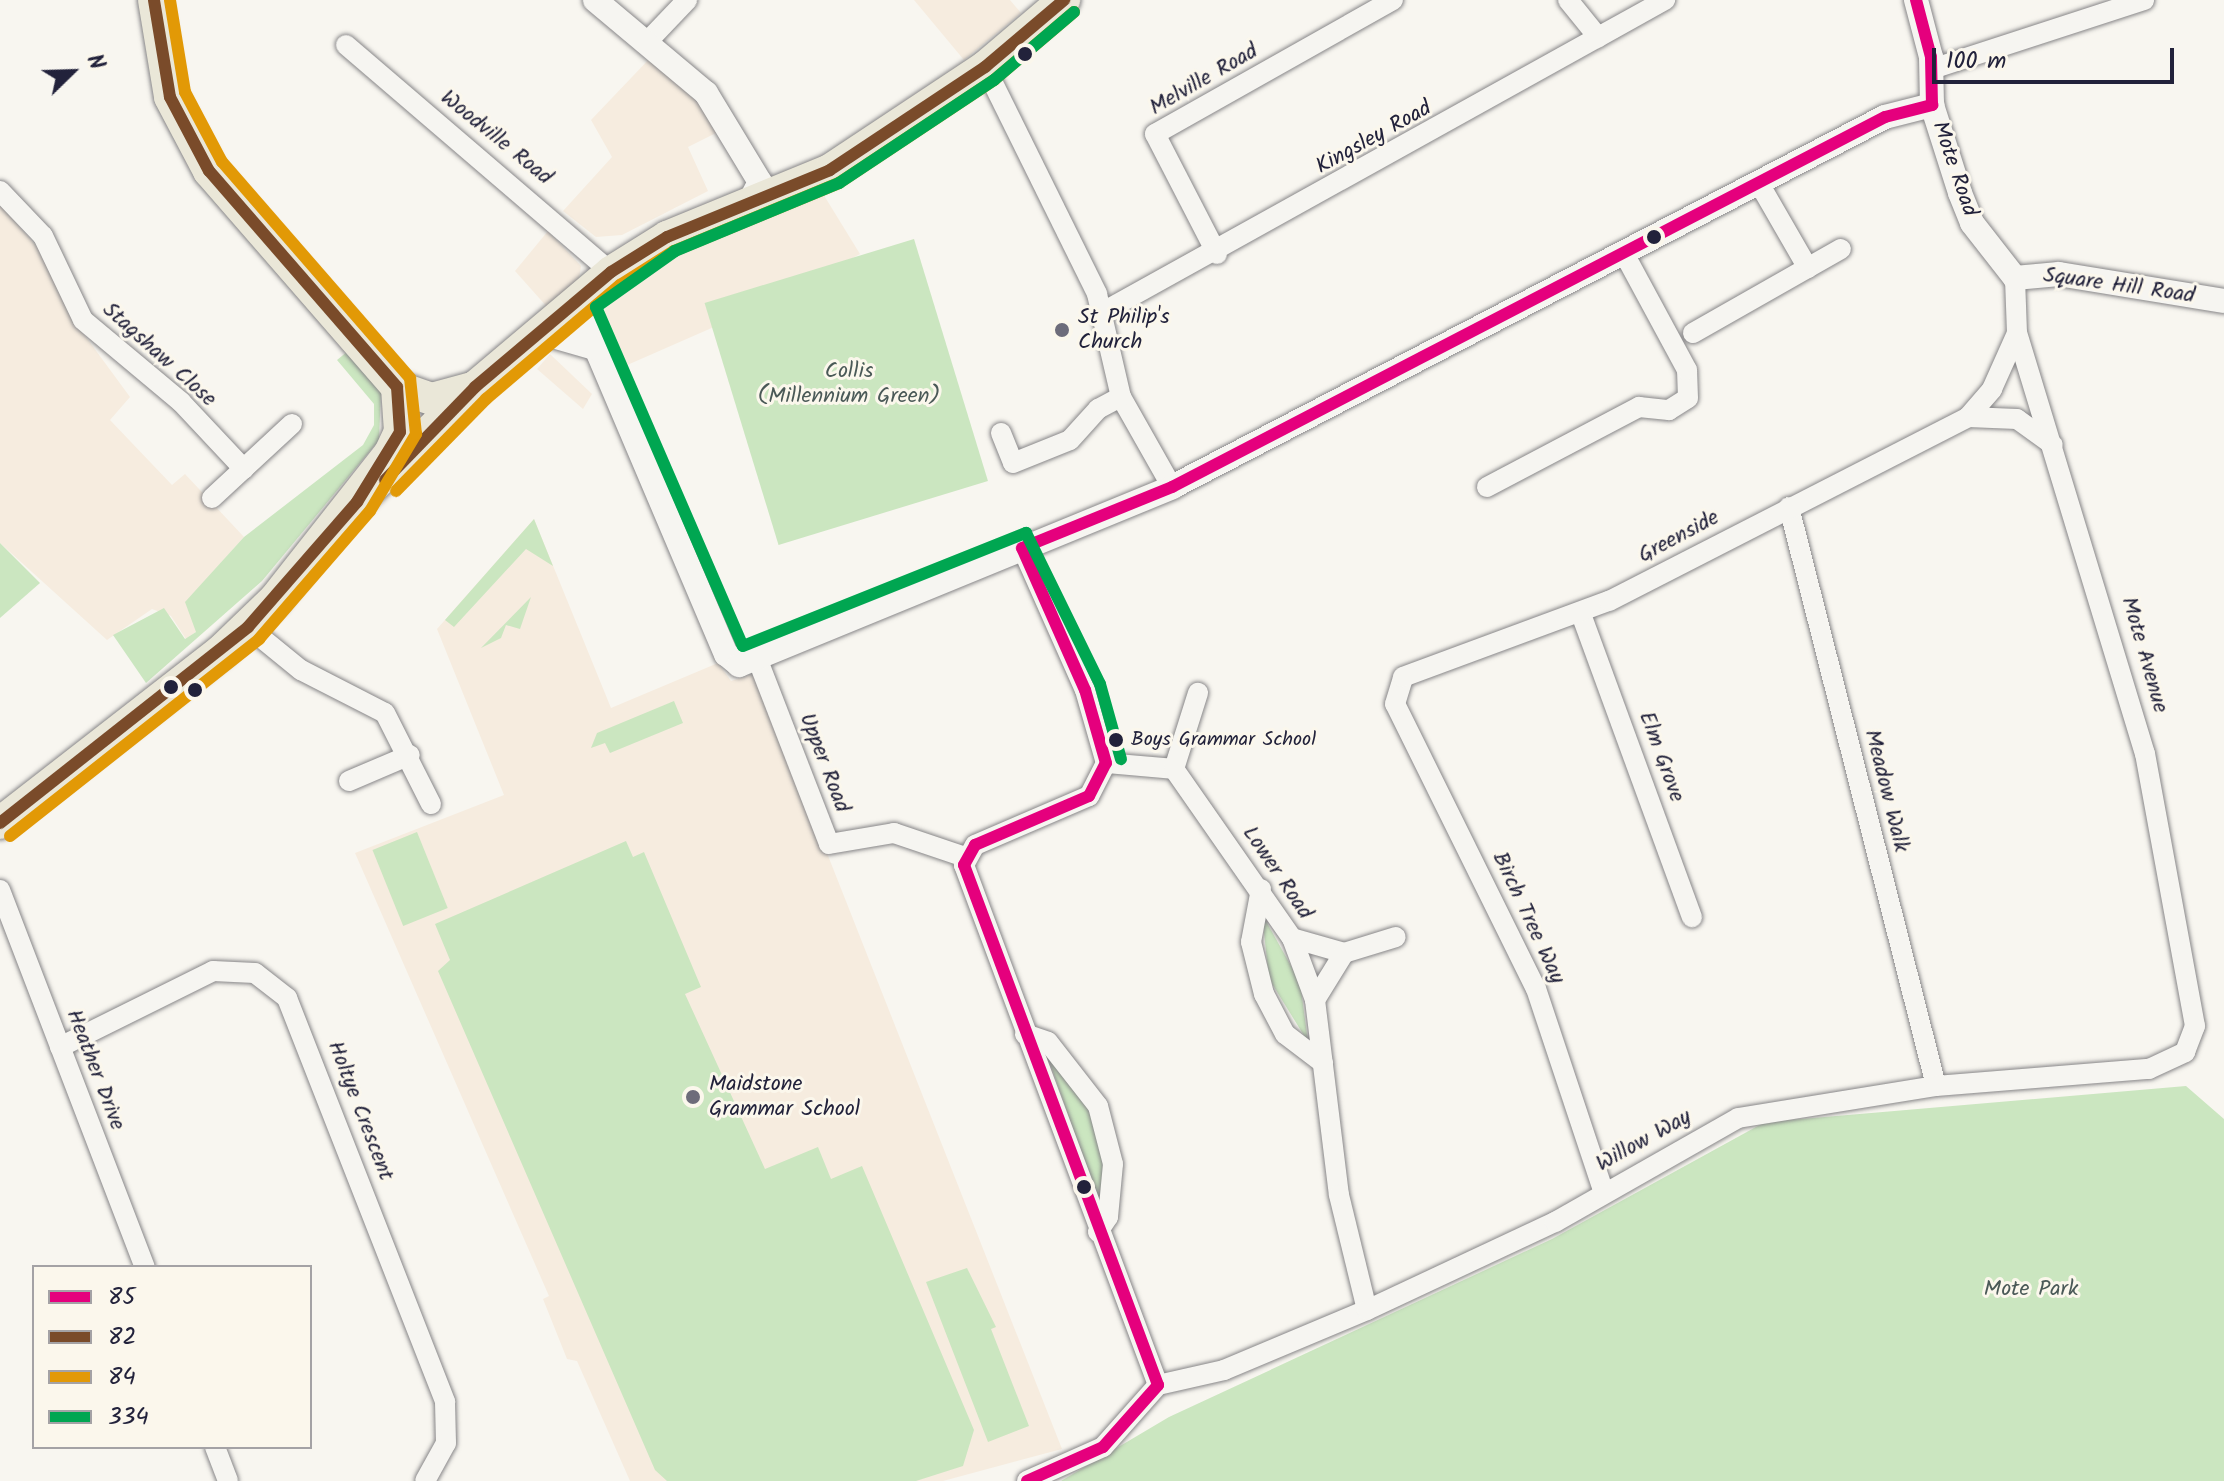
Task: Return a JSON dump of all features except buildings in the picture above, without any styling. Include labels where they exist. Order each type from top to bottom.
[{"type":"highway","points":[[154,0],[170,97],[209,171],[397,387],[432,399],[475,387]]},
{"type":"highway","points":[[0,823],[248,627],[357,502],[475,387],[611,272],[667,237],[811,181],[985,67],[1064,0]]},
{"type":"highway","points":[[357,502],[400,432],[397,387]]},
{"type":"street","points":[[595,0],[648,41],[706,93],[749,159],[760,182],[747,206]]},
{"type":"street","points":[[648,41],[687,0]]},
{"type":"street","name":"Melville Road","points":[[1217,254],[1155,134],[1393,0]]},
{"type":"street","points":[[1568,0],[1598,37]]},
{"type":"street","name":"Kingsley Road","points":[[1103,312],[1217,254],[1665,0]]},
{"type":"street","name":"Mote Road","points":[[1916,0],[1932,69],[1932,105],[1972,223],[2015,278]]},
{"type":"street","points":[[1932,69],[2144,0]]},
{"type":"street","name":"Woodville Road","points":[[346,45],[611,272]]},
{"type":"street","points":[[985,67],[1103,312],[1121,397],[1169,488]]},
{"type":"street","points":[[576,301],[726,654],[739,665],[1169,488],[1626,257],[1885,117],[1932,105]]},
{"type":"street","points":[[1760,185],[1808,268]]},
{"type":"street","name":"Stagshaw Close","points":[[0,191],[43,236],[83,320],[181,402],[244,469]]},
{"type":"street","points":[[1693,333],[1841,249]]},
{"type":"street","points":[[1487,487],[1639,407],[1669,410],[1688,398],[1687,370],[1626,257]]},
{"type":"street","name":"Square Hill Road","points":[[2015,278],[2059,274],[2224,301]]},
{"type":"street","name":"Mote Avenue","points":[[2015,278],[2017,333],[2142,740],[2193,1011],[2185,1052]]},
{"type":"street","points":[[539,332],[598,349]]},
{"type":"street","name":"Greenside","points":[[1403,677],[1581,614],[1968,417],[1992,389],[2017,333]]},
{"type":"street","points":[[1001,433],[1013,463],[1070,440],[1098,409],[1121,397]]},
{"type":"street","name":"Greenside","points":[[1968,417],[2017,419],[2053,445]]},
{"type":"street","points":[[212,498],[292,424]]},
{"type":"street","name":"Meadow Walk","points":[[1789,507],[1936,1086]]},
{"type":"street","points":[[1022,548],[1091,704],[1106,763],[1089,796],[975,845],[965,857],[1025,1034],[1158,1385],[1103,1447],[1027,1481]]},
{"type":"street","name":"Elm Grove","points":[[1581,614],[1692,917]]},
{"type":"street","points":[[248,627],[301,670],[385,713],[410,755],[431,804]]},
{"type":"street","name":"Upper Road","points":[[757,658],[829,844],[894,833],[965,857]]},
{"type":"street","name":"Birch Tree Way","points":[[1403,677],[1395,704],[1536,989],[1603,1190]]},
{"type":"street","points":[[1106,763],[1174,769],[1198,693]]},
{"type":"street","points":[[349,781],[410,755]]},
{"type":"street","name":"Lower Road","points":[[1174,769],[1261,889],[1292,938],[1315,1000],[1339,1195],[1367,1310]]},
{"type":"street","points":[[1261,889],[1250,928],[1264,994],[1285,1034],[1323,1063]]},
{"type":"street","name":"Heather Drive","points":[[0,890],[144,1265]]},
{"type":"street","points":[[1292,938],[1344,953],[1396,937]]},
{"type":"street","points":[[1315,1000],[1344,953]]},
{"type":"street","name":"Holtye Crescent","points":[[60,1047],[213,971],[255,973],[287,998],[445,1402],[446,1443],[425,1481]]},
{"type":"street","points":[[1025,1034],[1059,1052],[1098,1106],[1113,1164],[1108,1217],[1098,1232]]},
{"type":"street","name":"Willow Way","points":[[1158,1385],[1214,1374],[1367,1310],[1555,1222],[1603,1190],[1738,1118],[1936,1086],[2149,1069],[2185,1052]]},
{"type":"street","points":[[216,1449],[228,1481]]},
{"type":"shaded area","points":[[914,0],[1010,0],[1021,13],[964,60]]},
{"type":"shaded area","points":[[652,56],[676,70],[724,129],[688,147],[708,191],[622,235],[596,237],[563,211],[612,157],[591,120]]},
{"type":"shaded area","points":[[817,184],[860,254],[780,298],[625,366],[604,316],[605,297],[639,258]]},
{"type":"shaded area","points":[[0,205],[39,249],[72,318],[130,397],[110,420],[172,485],[185,474],[244,537],[186,602],[197,631],[186,639],[171,616],[152,609],[107,640],[0,543]]},
{"type":"shaded area","points":[[548,231],[581,266],[579,279],[548,308],[515,271]]},
{"type":"shaded area","points":[[550,354],[592,394],[583,409],[537,369]]},
{"type":"shaded area","name":"Maidstone Grammar School","points":[[534,519],[611,708],[718,663],[731,681],[756,673],[1062,1449],[943,1481],[630,1481],[577,1361],[567,1359],[543,1299],[549,1296],[355,853],[504,795],[437,629]]},
{"type":"green space","name":"Collis (Millennium Green)","points":[[914,239],[988,481],[779,545],[705,303]]},
{"type":"green space","points":[[348,351],[381,390],[379,440],[262,581],[146,683],[113,635],[164,608],[185,639],[196,632],[185,602],[244,537],[363,445],[374,425],[374,404],[337,360]]},
{"type":"green space","points":[[534,519],[553,566],[526,549],[454,627],[445,620]]},
{"type":"green space","points":[[0,543],[40,583],[0,618]]},
{"type":"green space","points":[[531,597],[520,629],[506,625],[501,638],[481,648]]},
{"type":"green space","points":[[674,701],[683,723],[610,753],[605,743],[591,748],[597,733]]},
{"type":"green space","points":[[417,832],[448,908],[403,926],[372,850]]},
{"type":"green space","points":[[626,841],[633,857],[644,852],[701,987],[685,994],[765,1169],[818,1147],[831,1179],[862,1166],[974,1430],[963,1466],[916,1481],[667,1481],[655,1470],[438,971],[450,960],[435,924]]},
{"type":"green space","points":[[1262,914],[1300,982],[1308,1042],[1269,979]]},
{"type":"green space","points":[[1045,1049],[1087,1098],[1106,1171],[1099,1203]]},
{"type":"green space","name":"Mote Park","points":[[2186,1086],[2224,1119],[2224,1481],[1061,1481],[1169,1417],[1552,1239],[1765,1122]]},
{"type":"green space","points":[[967,1268],[996,1327],[991,1329],[1029,1426],[988,1442],[926,1282]]},
{"type":"transit line","name":"82","points":[[0,823],[248,627],[357,502],[400,432],[397,387],[209,171],[170,97],[154,0]]},
{"type":"transit line","name":"84","points":[[10,836],[259,639],[370,511],[416,434],[410,378],[222,162],[185,92],[170,0]]},
{"type":"transit line","name":"82","points":[[385,480],[475,387],[611,272],[667,237],[830,170],[985,67],[1064,0]]},
{"type":"transit line","name":"85","points":[[1027,1481],[1103,1447],[1158,1385],[964,865],[975,845],[1089,796],[1106,763],[1085,690],[1022,548],[1172,487],[1885,117],[1932,105],[1931,57],[1916,0]]},
{"type":"transit line","name":"84","points":[[396,491],[486,399],[620,285],[674,251],[839,183],[994,80],[1074,12]]},
{"type":"transit line","name":"334","points":[[1074,12],[994,80],[839,183],[675,251],[596,307],[743,646],[1026,533],[1100,684],[1121,759]]},
{"type":"place","name":"St Philip's Church","points":[[1062,330]]},
{"type":"place","name":"Boys Grammar School","points":[[1116,740]]},
{"type":"place","name":"Maidstone Grammar School","points":[[693,1097]]}]
